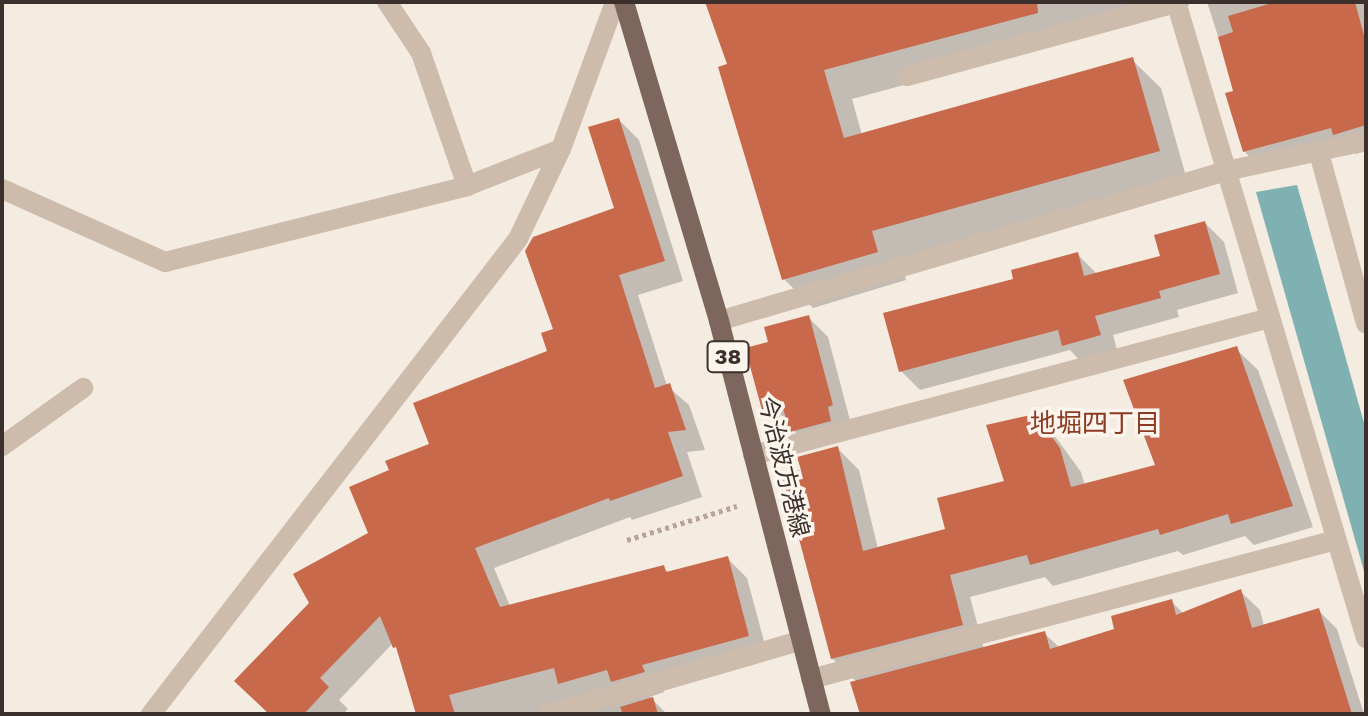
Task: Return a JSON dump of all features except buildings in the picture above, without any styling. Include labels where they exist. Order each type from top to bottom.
[{"type":"main road","name":"今治波方港線","points":[[624,2],[719,321],[821,714]]},
{"type":"street","points":[[387,2],[421,53],[467,186]]},
{"type":"street","points":[[151,714],[518,239],[561,149],[615,2]]},
{"type":"street","points":[[907,76],[1177,2],[1366,638]]},
{"type":"street","points":[[719,321],[1226,171],[1366,141]]},
{"type":"street","points":[[2,189],[165,262],[467,186],[561,149]]},
{"type":"street","points":[[1319,153],[1366,324]]},
{"type":"street","points":[[753,455],[1270,318]]},
{"type":"street","points":[[2,446],[83,388]]},
{"type":"street","points":[[811,679],[1336,540]]},
{"type":"street","points":[[548,714],[800,641]]},
{"type":"path","points":[[627,540],[764,498]]},
{"type":"water","points":[[1297,185],[1366,430],[1366,578],[1256,192]]},
{"type":"district","name":"地堀四丁目","points":[[1095,424]]}]
